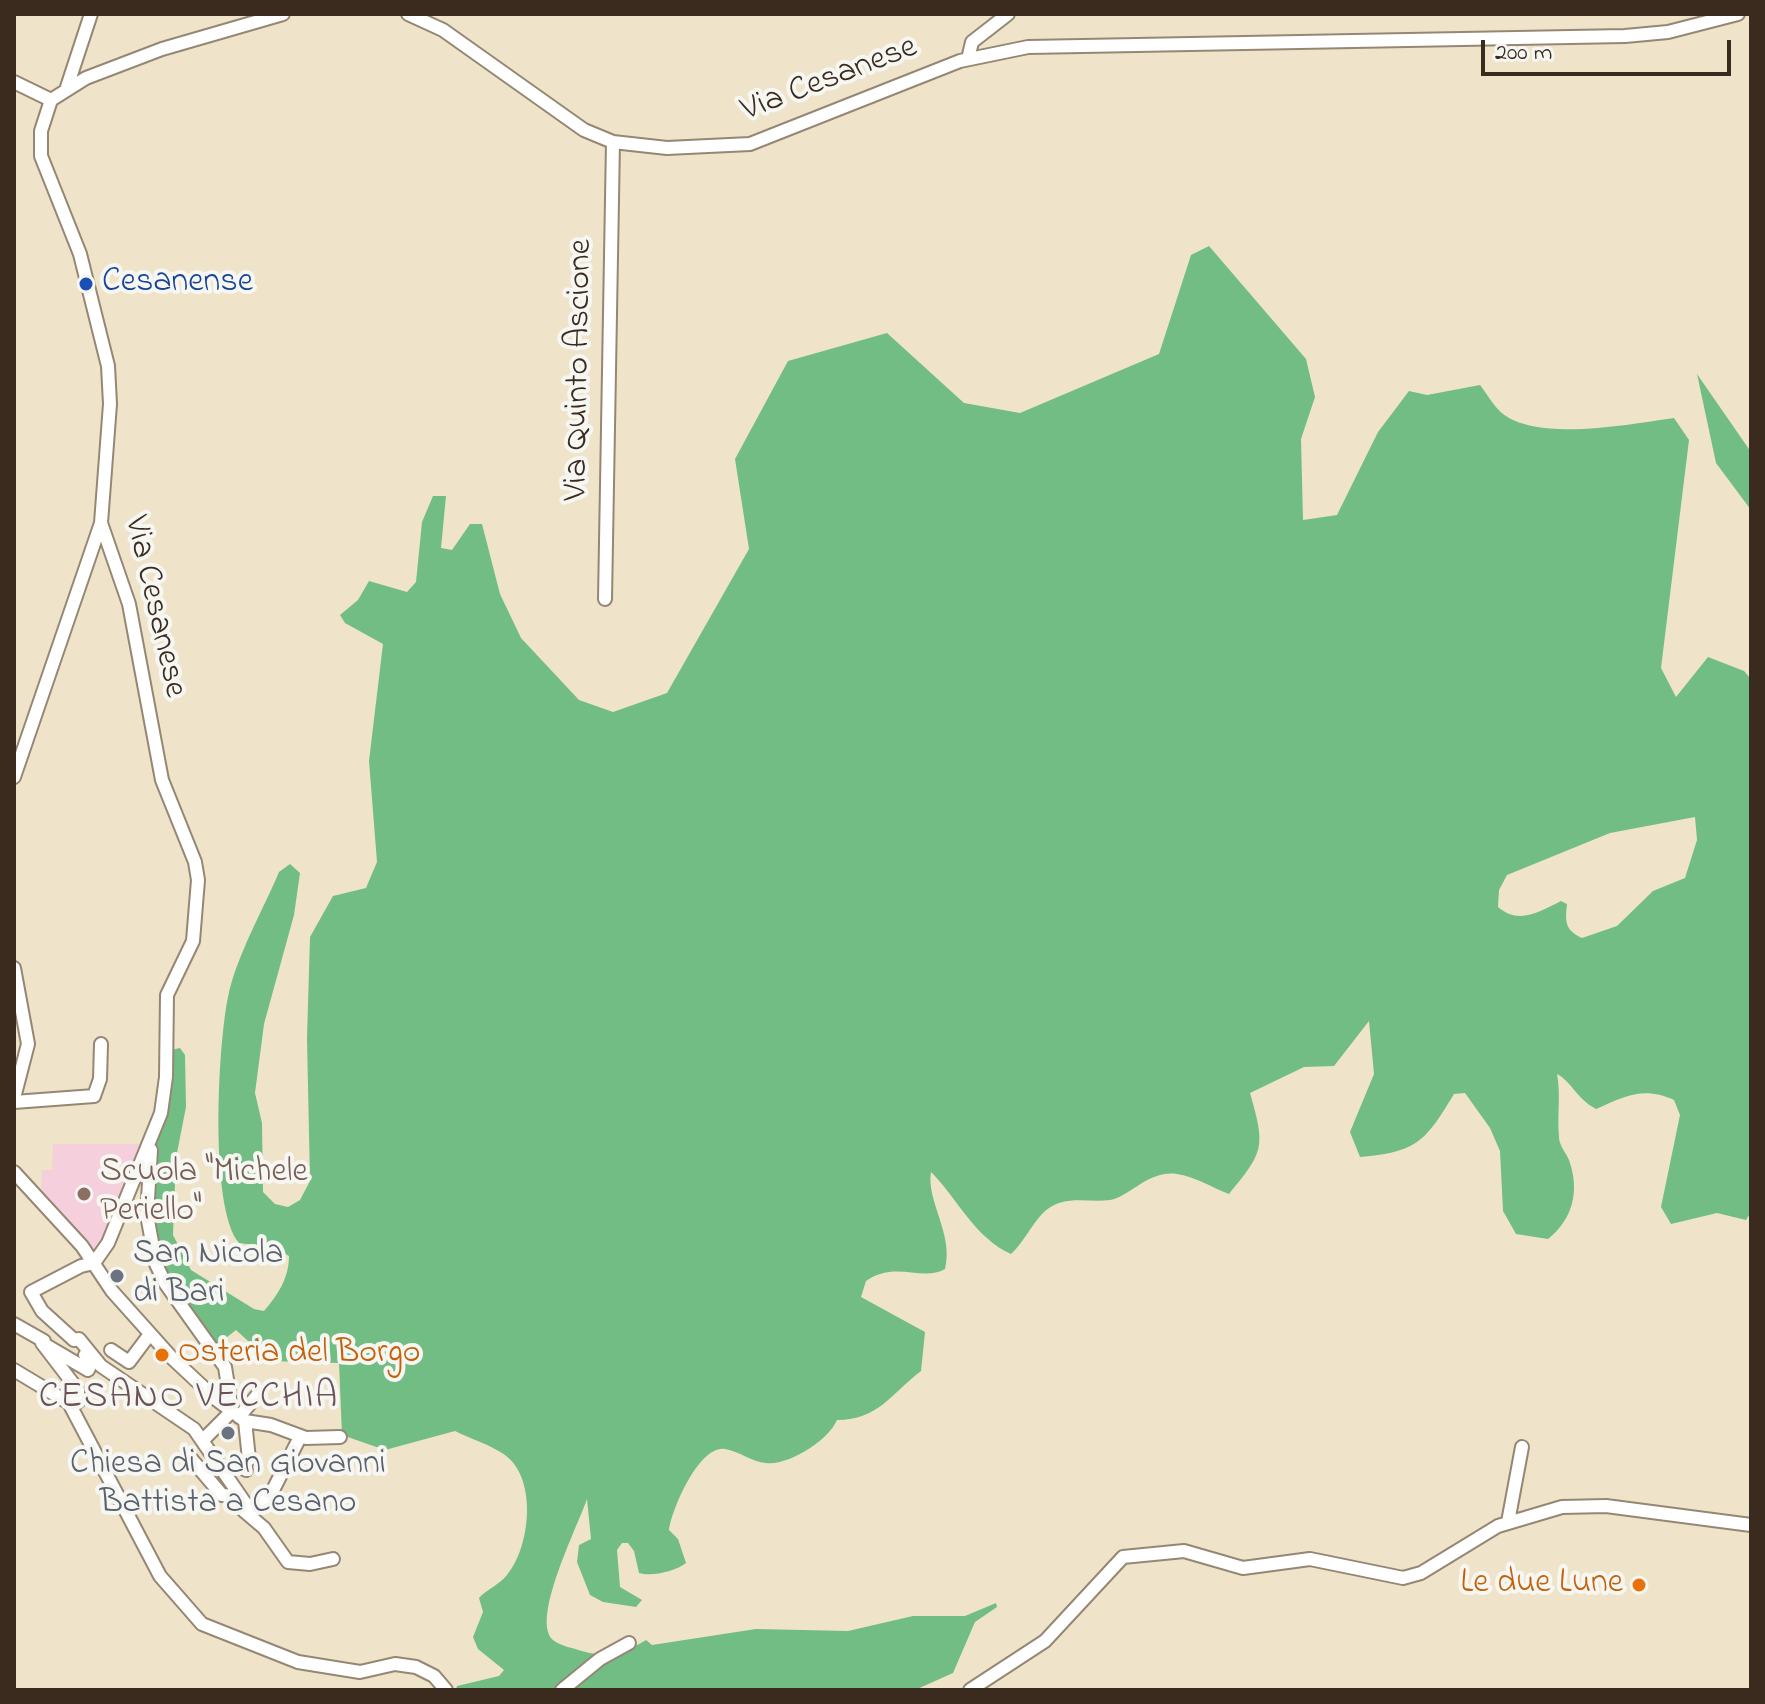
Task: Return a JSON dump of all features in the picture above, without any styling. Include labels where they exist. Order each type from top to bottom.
[{"type":"street","points":[[67,87],[91,14]]},
{"type":"street","points":[[14,82],[51,100],[67,87],[162,49],[283,14]]},
{"type":"street","name":"Via Cesanese","points":[[408,14],[452,37],[561,116],[613,142],[677,148],[750,144],[968,59],[1048,45],[1625,36],[1668,32],[1738,14]]},
{"type":"street","points":[[968,59],[972,42],[1008,14]]},
{"type":"street","name":"Via Cesanese","points":[[51,100],[41,131],[41,156],[80,254],[108,366],[110,404],[101,523],[129,604],[162,780],[198,874],[193,941],[167,995],[165,1094],[151,1141],[108,1243],[94,1263]]},
{"type":"street","name":"Via Quinto Ascione","points":[[605,599],[613,142]]},
{"type":"street","points":[[14,777],[101,523]]},
{"type":"street","points":[[14,968],[28,1044],[14,1100],[94,1096],[100,1079],[101,1044]]},
{"type":"street","points":[[151,1141],[146,1206],[156,1264],[165,1283],[225,1367],[249,1458],[244,1465],[246,1470]]},
{"type":"street","points":[[14,1172],[94,1263],[103,1281],[197,1384],[239,1416],[300,1437],[340,1437]]},
{"type":"street","points":[[19,1327],[88,1370],[91,1364],[74,1340],[42,1311],[31,1292],[81,1266],[94,1263]]},
{"type":"street","points":[[105,1358],[129,1362],[150,1334]]},
{"type":"street","points":[[74,1340],[79,1339],[105,1358],[203,1440],[234,1495],[264,1528],[288,1562],[310,1564],[333,1559]]},
{"type":"street","points":[[44,1341],[42,1345],[79,1391],[78,1402],[69,1403]]},
{"type":"street","points":[[14,1370],[69,1403],[162,1580],[202,1624],[298,1662],[360,1672],[407,1665],[426,1670],[444,1686]]},
{"type":"street","points":[[203,1440],[239,1416],[259,1393]]},
{"type":"street","points":[[187,1454],[222,1495],[234,1495],[250,1512],[256,1512],[273,1490],[300,1437]]},
{"type":"street","points":[[1508,1522],[1522,1447]]},
{"type":"street","points":[[970,1690],[1045,1641],[1123,1557],[1180,1551],[1243,1568],[1310,1559],[1403,1578],[1421,1573],[1508,1522],[1580,1505],[1751,1525]]},
{"type":"street","points":[[562,1690],[600,1659],[629,1643]]},
{"type":"shaded area","name":"Scuola \"Michele Periello\"","points":[[53,1144],[145,1144],[102,1247],[90,1249],[41,1191],[42,1170],[52,1170]]},
{"type":"green space","points":[[1209,246],[1306,359],[1315,397],[1301,439],[1303,520],[1337,515],[1378,432],[1409,391],[1427,395],[1480,385],[1503,414],[1539,427],[1586,429],[1674,418],[1689,440],[1661,668],[1676,697],[1708,657],[1744,671],[1751,679],[1751,1212],[1746,1220],[1717,1213],[1671,1224],[1661,1207],[1680,1115],[1674,1100],[1653,1094],[1635,1094],[1596,1109],[1557,1074],[1559,1140],[1569,1160],[1574,1193],[1569,1213],[1548,1239],[1516,1234],[1503,1211],[1500,1151],[1490,1128],[1465,1093],[1454,1094],[1418,1142],[1395,1152],[1360,1157],[1350,1132],[1374,1074],[1369,1021],[1334,1066],[1304,1067],[1250,1093],[1258,1125],[1259,1147],[1250,1168],[1229,1194],[1190,1177],[1177,1174],[1157,1176],[1117,1198],[1076,1200],[1053,1206],[1040,1216],[1011,1254],[977,1228],[931,1172],[932,1194],[946,1243],[945,1269],[927,1273],[898,1271],[877,1275],[866,1281],[861,1297],[925,1332],[921,1371],[874,1411],[837,1420],[826,1436],[796,1456],[775,1463],[761,1462],[725,1449],[715,1450],[706,1457],[688,1480],[669,1530],[678,1539],[686,1563],[664,1572],[644,1574],[639,1573],[634,1551],[628,1543],[622,1543],[617,1550],[620,1587],[642,1600],[636,1607],[603,1602],[590,1595],[577,1562],[579,1545],[591,1539],[587,1499],[551,1594],[547,1629],[559,1644],[607,1654],[623,1651],[646,1640],[652,1645],[756,1629],[848,1631],[913,1616],[965,1616],[996,1603],[997,1607],[975,1622],[953,1673],[915,1690],[456,1690],[457,1686],[499,1676],[504,1670],[478,1649],[473,1637],[483,1612],[479,1598],[507,1575],[521,1548],[527,1514],[526,1496],[516,1466],[499,1451],[455,1431],[385,1450],[342,1435],[339,1363],[270,1361],[236,1330],[216,1346],[162,1270],[154,1247],[150,1220],[152,1161],[161,1101],[171,1050],[180,1048],[185,1055],[186,1107],[176,1158],[173,1235],[191,1270],[254,1309],[264,1311],[282,1286],[289,1256],[274,1248],[239,1243],[230,1224],[223,1196],[218,1124],[221,1050],[228,997],[237,966],[279,872],[290,864],[300,873],[294,915],[264,1024],[255,1093],[262,1123],[263,1192],[275,1204],[288,1207],[300,1200],[310,1181],[307,1038],[310,937],[333,896],[366,888],[377,862],[369,761],[383,644],[345,623],[340,615],[358,600],[369,581],[407,592],[416,582],[422,522],[433,496],[446,496],[441,548],[452,550],[470,524],[482,524],[500,594],[521,638],[579,700],[613,712],[667,693],[749,549],[735,459],[788,361],[887,333],[964,403],[1020,413],[1159,354],[1191,255]],"holes":[[[1695,817],[1697,840],[1685,878],[1653,891],[1617,926],[1582,938],[1569,928],[1566,921],[1567,904],[1561,901],[1521,916],[1498,907],[1499,890],[1507,875],[1610,833]]]},
{"type":"green space","points":[[1697,374],[1751,452],[1751,510],[1716,463]]},
{"type":"place","name":"Cesanense","points":[[86,284]]},
{"type":"place","name":"Scuola \"Michele Periello\"","points":[[84,1194]]},
{"type":"place","name":"San Nicola di Bari","points":[[117,1276]]},
{"type":"place","name":"Osteria del Borgo","points":[[162,1355]]},
{"type":"place","name":"Chiesa di San Giovanni Battista a Cesano","points":[[228,1433]]},
{"type":"place","name":"Le due Lune","points":[[1639,1585]]},
{"type":"district","name":"CESANO VECCHIA","points":[[189,1400]]}]
